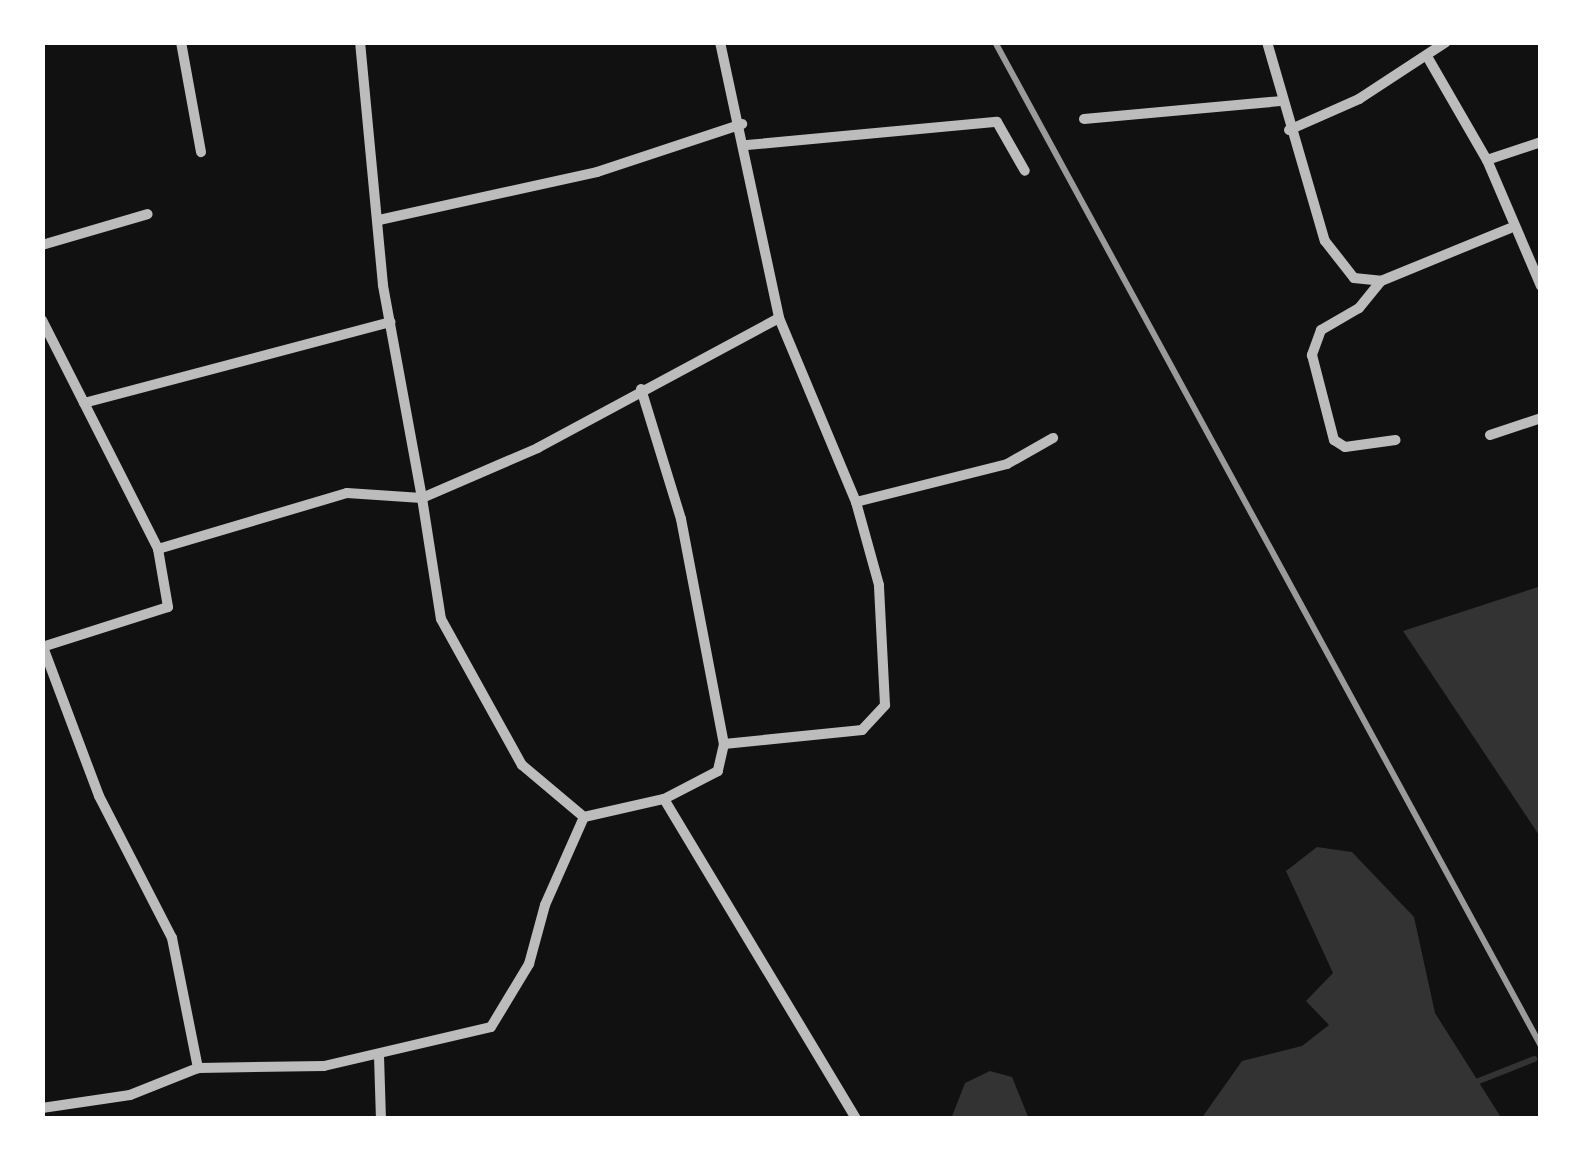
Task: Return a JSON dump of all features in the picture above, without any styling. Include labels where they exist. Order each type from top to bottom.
[{"type":"street","points":[[181,42],[202,152]]},
{"type":"street","points":[[360,42],[390,322],[451,645],[522,766],[584,817]]},
{"type":"street","points":[[721,42],[747,145],[778,318],[856,502],[878,585],[885,705],[862,730],[724,744]]},
{"type":"street","points":[[1267,42],[1280,101],[1325,241],[1354,278],[1381,281]]},
{"type":"street","points":[[1289,130],[1428,58],[1446,42]]},
{"type":"street","points":[[1428,58],[1487,160],[1510,227],[1541,286]]},
{"type":"street","points":[[1084,119],[1280,101]]},
{"type":"street","points":[[747,145],[997,122],[1024,171]]},
{"type":"street","points":[[379,220],[597,172],[742,124]]},
{"type":"street","points":[[1487,160],[1541,142]]},
{"type":"street","points":[[42,245],[148,214]]},
{"type":"street","points":[[1396,440],[1345,447],[1334,440],[1312,355],[1321,330],[1359,308],[1381,281],[1510,227]]},
{"type":"street","points":[[158,549],[347,493],[422,498],[538,448],[778,318]]},
{"type":"street","points":[[42,320],[47,342],[84,403],[158,549],[163,613],[42,647],[98,796],[172,938],[198,1068]]},
{"type":"street","points":[[84,403],[390,322]]},
{"type":"street","points":[[584,817],[664,799],[718,771],[724,744],[681,519],[641,389]]},
{"type":"street","points":[[1490,435],[1541,418]]},
{"type":"street","points":[[856,502],[1007,464],[1053,438]]},
{"type":"street","points":[[664,799],[856,1119]]},
{"type":"street","points":[[42,1108],[130,1095],[198,1068],[324,1066],[490,1027],[529,964],[544,905],[584,817]]},
{"type":"street","points":[[379,1056],[381,1119]]},
{"type":"shaded area","points":[[1541,586],[1541,838],[1403,631]]},
{"type":"shaded area","points":[[1317,847],[1352,852],[1414,917],[1435,1013],[1502,1119],[1201,1119],[1242,1061],[1302,1046],[1329,1025],[1306,1001],[1333,973],[1286,871]]},
{"type":"shaded area","points":[[990,1071],[1012,1077],[1029,1119],[951,1119],[965,1083]]},
{"type":"waterway","points":[[1471,1084],[1534,1059]]},
{"type":"railway","points":[[995,42],[1541,1046]]}]
